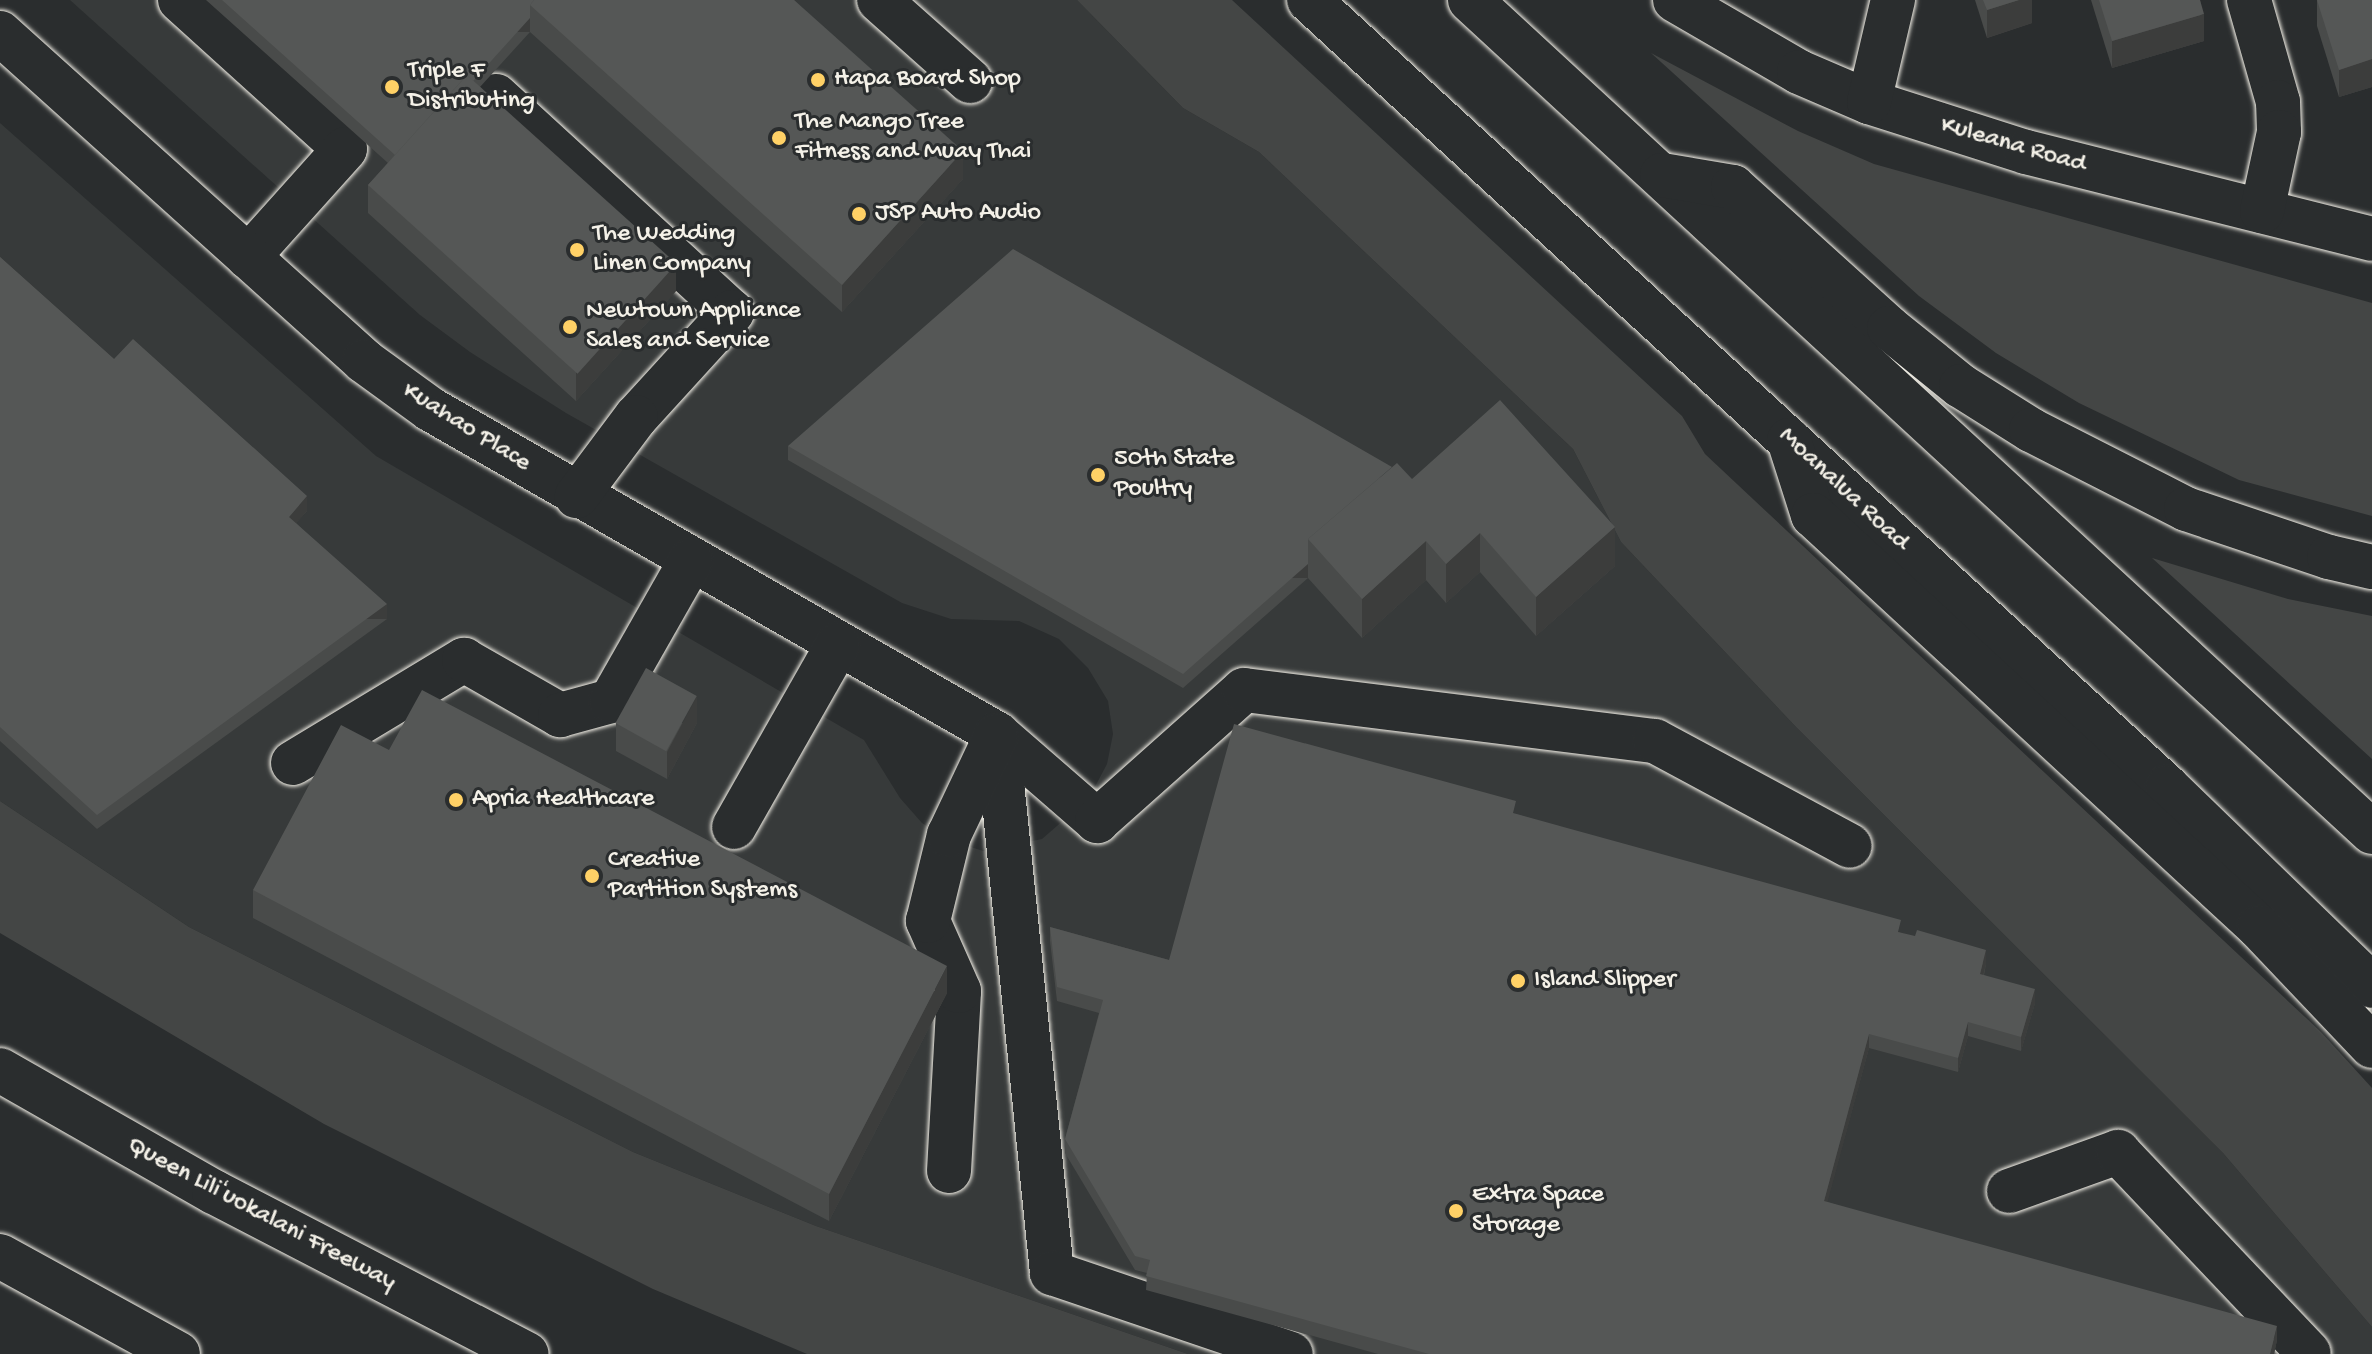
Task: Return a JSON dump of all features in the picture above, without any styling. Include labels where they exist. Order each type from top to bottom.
[{"type":"main road","points":[[180,0],[345,149],[248,257]]},
{"type":"main road","points":[[879,0],[970,81]]},
{"type":"main road","name":"Moanalua Road","points":[[1309,0],[2296,907],[2372,986]]},
{"type":"main road","points":[[1470,0],[2372,832]]},
{"type":"main road","name":"Kuleana Road","points":[[1675,0],[1786,65],[1869,102],[2026,152],[2372,239]]},
{"type":"main road","points":[[1869,102],[1893,0]]},
{"type":"main road","points":[[2249,0],[2278,102],[2279,132],[2262,211]]},
{"type":"main road","name":"Kuahao Place","points":[[0,33],[386,377],[577,496],[997,734],[1097,821],[1244,690],[1655,741],[1850,846]]},
{"type":"main road","points":[[496,96],[732,312],[636,417],[577,496]]},
{"type":"main road","points":[[1662,175],[1733,187],[1889,328],[1961,386],[2031,430],[2186,509],[2329,557],[2372,567]]},
{"type":"main road","points":[[1789,440],[1813,515],[2259,927],[2372,1046]]},
{"type":"main road","points":[[293,763],[464,660],[560,715],[611,701],[691,560]]},
{"type":"main road","points":[[734,827],[838,644]]},
{"type":"main road","points":[[949,1171],[959,991],[928,921],[949,835],[997,734]]},
{"type":"main road","points":[[997,734],[1052,1273],[1291,1354]]},
{"type":"main road","name":"Queen Liliʻuokalani Freeway","points":[[0,1070],[214,1192],[526,1354]]},
{"type":"main road","points":[[2009,1191],[2118,1152],[2309,1354]]},
{"type":"main road","points":[[0,1256],[178,1354]]},
{"type":"shaded area","points":[[70,0],[1077,0],[1183,108],[1259,152],[1573,449],[1621,542],[1797,728],[2223,1153],[2372,1327],[2372,1354],[1188,1354],[816,1226],[633,1152],[189,927],[0,801],[0,123],[376,456],[864,740],[900,798],[922,823],[947,839],[983,851],[1042,839],[1089,798],[1107,764],[1113,734],[1108,701],[1088,668],[1059,639],[1019,621],[951,619],[902,603],[566,413],[470,352],[420,315]]},
{"type":"shaded area","points":[[1077,0],[1232,0],[1682,416],[1705,454],[2321,1032],[2372,1088],[2372,1327],[2223,1153],[1797,728],[1621,542],[1573,449],[1259,152],[1183,108]]},
{"type":"shaded area","points":[[1651,53],[1798,131],[1874,164],[2372,303],[2372,516],[2239,480],[2079,403],[1996,353],[1919,296]]},
{"type":"shaded area","points":[[2152,558],[2288,599],[2372,616],[2372,759]]},
{"type":"shaded area","points":[[0,801],[189,927],[633,1152],[816,1226],[1188,1354],[807,1354],[653,1289],[324,1124],[0,933]]},
{"type":"building","name":"Triple F Distributing","points":[[222,0],[534,0],[530,5],[530,18],[473,81],[467,75],[395,155]]},
{"type":"building","points":[[534,0],[794,0],[963,151],[842,285],[530,5]]},
{"type":"building","points":[[1983,0],[2019,0],[1987,10]]},
{"type":"building","points":[[2099,0],[2200,0],[2204,14],[2112,41]]},
{"type":"building","points":[[2317,0],[2372,0],[2372,59],[2339,70]]},
{"type":"building","points":[[467,75],[677,264],[578,374],[368,185]]},
{"type":"building","name":"50th State Poultry","points":[[1013,249],[1392,467],[1308,539],[1308,564],[1183,674],[788,446]]},
{"type":"building","points":[[0,257],[114,359],[133,339],[307,496],[289,517],[387,604],[97,815],[0,727]]},
{"type":"building","points":[[1500,400],[1615,527],[1536,597],[1480,533],[1446,564],[1426,541],[1362,599],[1308,539],[1397,463],[1412,479]]},
{"type":"building","points":[[646,668],[697,696],[666,751],[615,723]]},
{"type":"building","points":[[422,690],[947,966],[829,1194],[253,890],[341,725],[389,750]]},
{"type":"building","points":[[1234,724],[1516,801],[1513,813],[1901,920],[1898,932],[1915,936],[1917,930],[1986,950],[1980,974],[2035,989],[2021,1037],[1968,1022],[1958,1058],[1869,1034],[1824,1201],[2277,1326],[2270,1354],[1429,1354],[1146,1276],[1150,1260],[1135,1256],[1065,1139],[1103,1000],[1057,987],[1050,927],[1169,960]]},
{"type":"place","name":"Hapa Board Shop","points":[[818,80]]},
{"type":"place","name":"Triple F Distributing","points":[[392,87]]},
{"type":"place","name":"The Mango Tree Fitness and Muay Thai","points":[[779,138]]},
{"type":"place","name":"JSP Auto Audio","points":[[859,214]]},
{"type":"place","name":"The Wedding Linen Company","points":[[577,250]]},
{"type":"place","name":"Newtown Appliance Sales and Service","points":[[570,327]]},
{"type":"place","name":"50th State Poultry","points":[[1098,475]]},
{"type":"place","name":"Apria Healthcare","points":[[456,800]]},
{"type":"place","name":"Creative Partition Systems","points":[[592,876]]},
{"type":"place","name":"Island Slipper","points":[[1518,981]]},
{"type":"place","name":"Extra Space Storage","points":[[1456,1211]]}]
